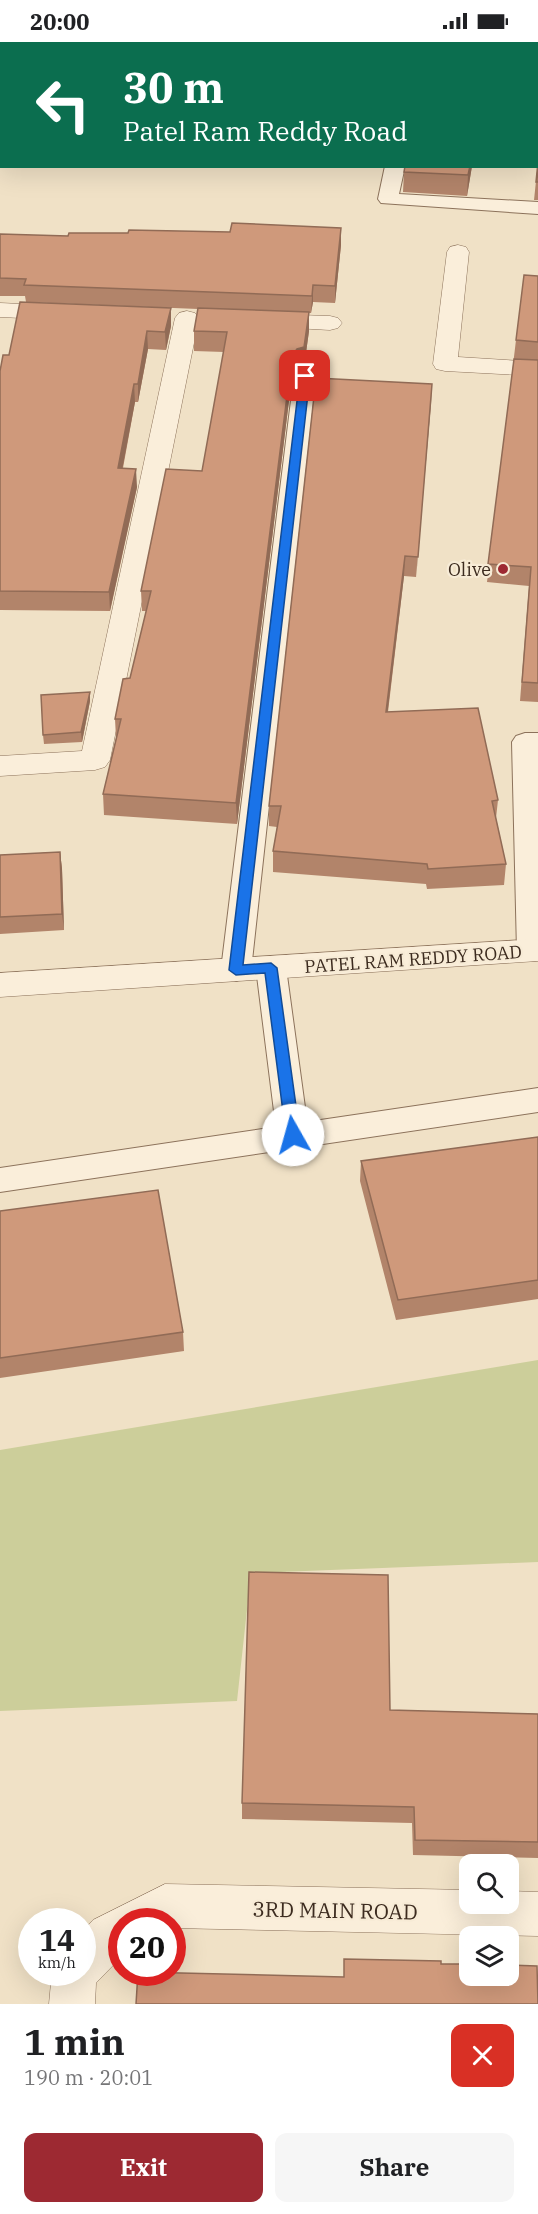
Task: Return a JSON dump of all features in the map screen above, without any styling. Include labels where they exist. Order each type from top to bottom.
[{"type":"street","points":[[458,252],[445,364],[538,369]]},
{"type":"street","points":[[0,310],[82,313]]},
{"type":"street","points":[[0,766],[95,759],[187,318]]},
{"type":"street","points":[[246,320],[330,323]]},
{"type":"street","name":"PATEL RAM REDDY ROAD","points":[[0,985],[535,951]]},
{"type":"street","name":"3RD MAIN ROAD","points":[[161,1908],[165,1906],[538,1914]]},
{"type":"street","points":[[96,1953],[108,1937]]},
{"type":"lane","points":[[394,168],[388,199],[538,208]]},
{"type":"lane","points":[[236,970],[305,376]]},
{"type":"lane","points":[[535,951],[525,742],[538,742]]},
{"type":"lane","points":[[271,968],[293,1135]]},
{"type":"lane","points":[[0,1180],[538,1100]]},
{"type":"green space","points":[[538,1360],[538,1562],[251,1573],[237,1701],[0,1711],[0,1450]]},
{"type":"building","points":[[405,168],[470,168],[468,175],[404,172]]},
{"type":"building","points":[[232,223],[341,228],[335,286],[313,285],[312,296],[24,285],[26,279],[0,278],[0,234],[68,236],[69,233],[128,233],[129,230],[230,232]]},
{"type":"building","points":[[524,275],[538,276],[538,342],[516,340]]},
{"type":"building","points":[[20,302],[171,308],[165,332],[147,331],[138,384],[134,384],[118,468],[136,469],[109,592],[0,591],[0,371],[3,355],[9,355]]},
{"type":"building","points":[[198,308],[309,312],[304,347],[297,349],[292,356],[236,803],[103,794],[121,719],[115,719],[123,679],[130,678],[151,591],[141,591],[166,469],[202,471],[227,332],[194,331]]},
{"type":"building","points":[[514,359],[538,360],[538,683],[522,682],[531,567],[488,564]]},
{"type":"building","points":[[316,378],[432,384],[418,557],[405,556],[386,712],[478,708],[498,800],[492,801],[506,864],[428,869],[427,864],[273,851],[281,806],[269,806]]},
{"type":"building","points":[[90,692],[81,732],[43,735],[41,695]]},
{"type":"building","points":[[60,852],[62,914],[0,917],[0,855]]},
{"type":"building","points":[[538,1137],[538,1280],[398,1300],[361,1161]]},
{"type":"building","points":[[158,1190],[183,1332],[0,1358],[0,1211]]},
{"type":"building","points":[[249,1572],[388,1575],[390,1710],[538,1714],[538,1842],[415,1840],[414,1807],[242,1803]]},
{"type":"building","points":[[344,1959],[441,1961],[441,1964],[459,1964],[459,1986],[519,1986],[519,1965],[537,1966],[538,2004],[136,2004],[137,1986],[186,1986],[186,1973],[344,1977]]},
{"type":"place","name":"Olive","points":[[503,569]]},
{"type":"route","points":[[293,1135],[271,968],[236,970],[305,376]]}]
